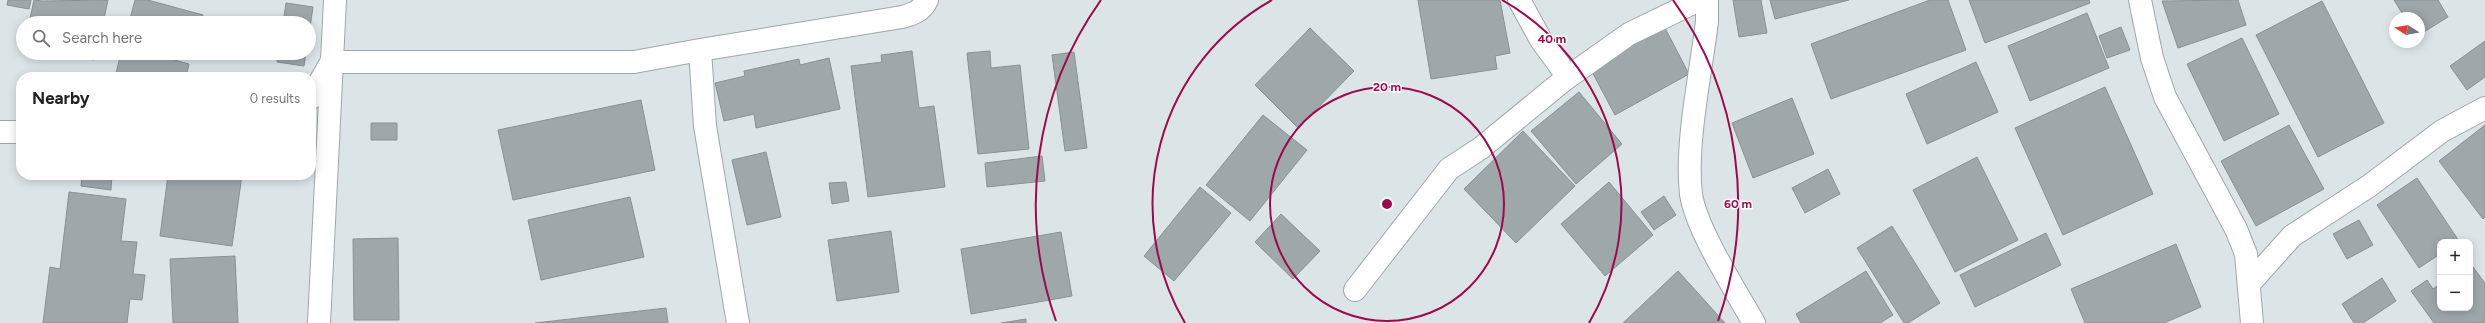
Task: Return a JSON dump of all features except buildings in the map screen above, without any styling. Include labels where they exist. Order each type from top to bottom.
[{"type":"street","points":[[318,323],[335,0]]},
{"type":"street","points":[[331,62],[634,62],[902,18],[915,13],[925,5],[927,0]]},
{"type":"street","points":[[1519,0],[1540,40],[1568,76]]},
{"type":"street","points":[[1355,290],[1450,169],[1481,148],[1568,76],[1628,34],[1699,0]]},
{"type":"street","points":[[1707,0],[1708,21],[1690,150],[1692,195],[1703,229],[1754,323]]},
{"type":"street","points":[[2140,0],[2152,58],[2165,96],[2236,229],[2246,254],[2252,323]]},
{"type":"street","points":[[700,50],[705,126],[738,323]]},
{"type":"street","points":[[316,89],[331,62]]},
{"type":"street","points":[[2249,284],[2292,236],[2369,186],[2442,131],[2485,108]]},
{"type":"street","points":[[0,132],[16,132]]}]
